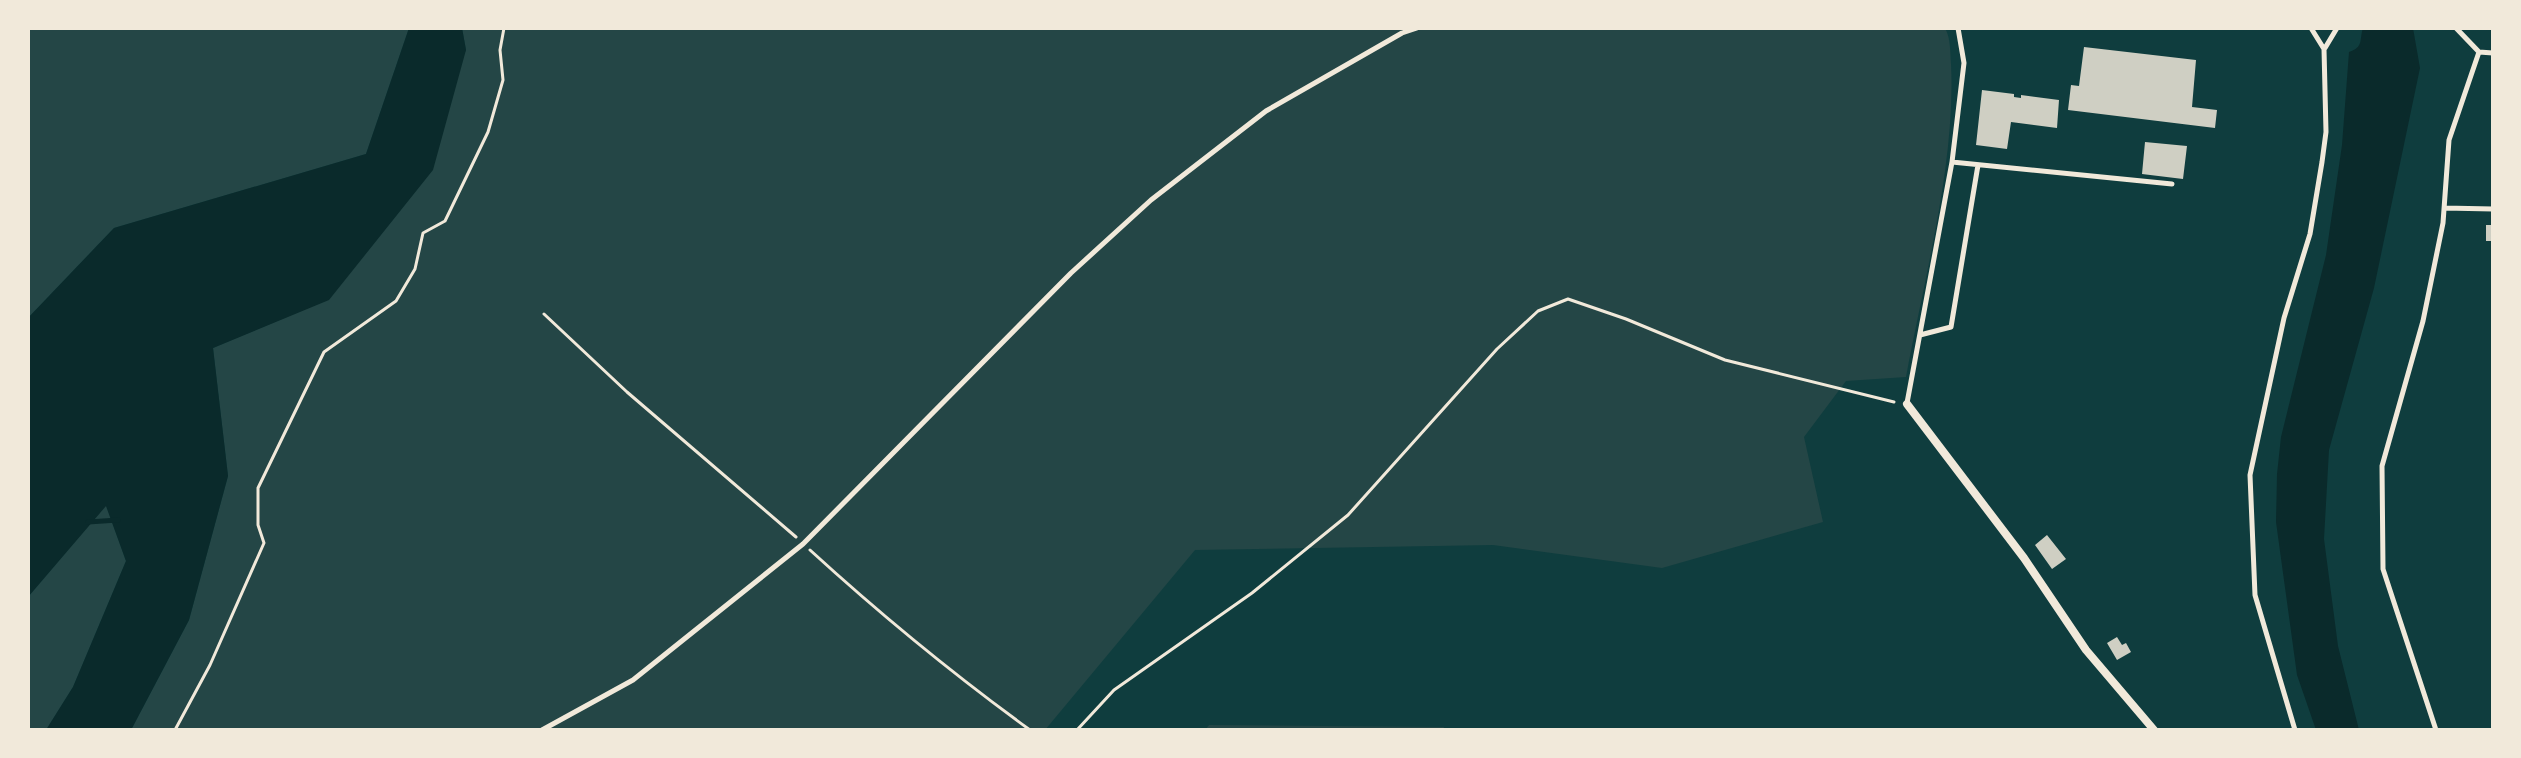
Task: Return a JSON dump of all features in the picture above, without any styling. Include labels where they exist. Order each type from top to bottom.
[{"type":"street","points":[[1907,404],[2024,558],[2086,650],[2154,730]]},
{"type":"lane","points":[[542,730],[633,680],[803,544],[1071,273],[1151,200],[1266,111],[1402,33],[1417,28]]},
{"type":"lane","points":[[1907,404],[1952,162],[1964,63],[1958,28]]},
{"type":"lane","points":[[2295,730],[2255,595],[2250,475],[2284,318],[2310,234],[2326,132],[2324,49],[2311,28]]},
{"type":"lane","points":[[2324,49],[2337,28]]},
{"type":"lane","points":[[2456,28],[2479,52],[2493,53]]},
{"type":"lane","points":[[2436,730],[2383,569],[2382,466],[2423,321],[2444,208],[2449,140],[2479,52]]},
{"type":"lane","points":[[1952,162],[2172,184]]},
{"type":"lane","points":[[1920,335],[1951,327],[1978,165]]},
{"type":"lane","points":[[2444,208],[2493,209]]},
{"type":"path","points":[[175,730],[210,665],[264,543],[258,525],[258,488],[324,352],[396,301],[415,269],[423,233],[445,221],[488,132],[503,80],[500,50],[504,28]]},
{"type":"path","points":[[1077,730],[1114,690],[1252,593],[1348,515],[1497,349],[1538,311],[1568,299],[1725,360],[1907,404]]},
{"type":"path","points":[[544,314],[627,392],[733,481],[877,611],[978,693],[1030,730]]},
{"type":"shaded area","points":[[28,28],[409,28],[366,154],[114,228],[28,318]]},
{"type":"shaded area","points":[[409,28],[462,28],[466,50],[433,170],[329,300],[213,348],[228,476],[189,620],[131,730],[46,730],[73,687],[126,561],[106,506],[28,597],[28,318],[114,228],[366,154]]},
{"type":"shaded area","points":[[462,28],[1945,28],[1951,64],[1949,141],[1937,221],[1906,377],[1846,381],[1804,437],[1823,522],[1662,568],[1493,545],[1195,550],[1045,730],[131,730],[189,620],[228,476],[213,348],[329,299],[466,50]]},
{"type":"shaded area","points":[[2363,28],[2413,28],[2420,68],[2374,288],[2329,450],[2324,539],[2338,646],[2359,730],[2316,730],[2297,675],[2276,522],[2277,474],[2281,437],[2326,255],[2342,145],[2349,52],[2359,45]]},
{"type":"shaded area","points":[[106,505],[126,561],[73,687],[46,730],[28,730],[28,597]]},
{"type":"shaded area","points":[[1209,725],[1444,727],[1443,730],[1205,730]]},
{"type":"building","points":[[2084,47],[2196,60],[2192,107],[2217,110],[2215,128],[2068,110],[2071,85],[2079,86]]},
{"type":"building","points":[[1982,90],[2014,94],[2014,97],[2021,98],[2021,95],[2059,100],[2057,128],[2011,122],[2007,149],[1976,145]]},
{"type":"building","points":[[2145,142],[2187,146],[2183,179],[2142,174]]},
{"type":"building","points":[[2486,225],[2493,225],[2493,241],[2486,241]]},
{"type":"building","points":[[2047,535],[2066,559],[2052,569],[2035,545]]},
{"type":"building","points":[[2117,637],[2122,645],[2126,643],[2131,652],[2117,660],[2107,643]]},
{"type":"waterway","points":[[88,522],[118,520]]}]
